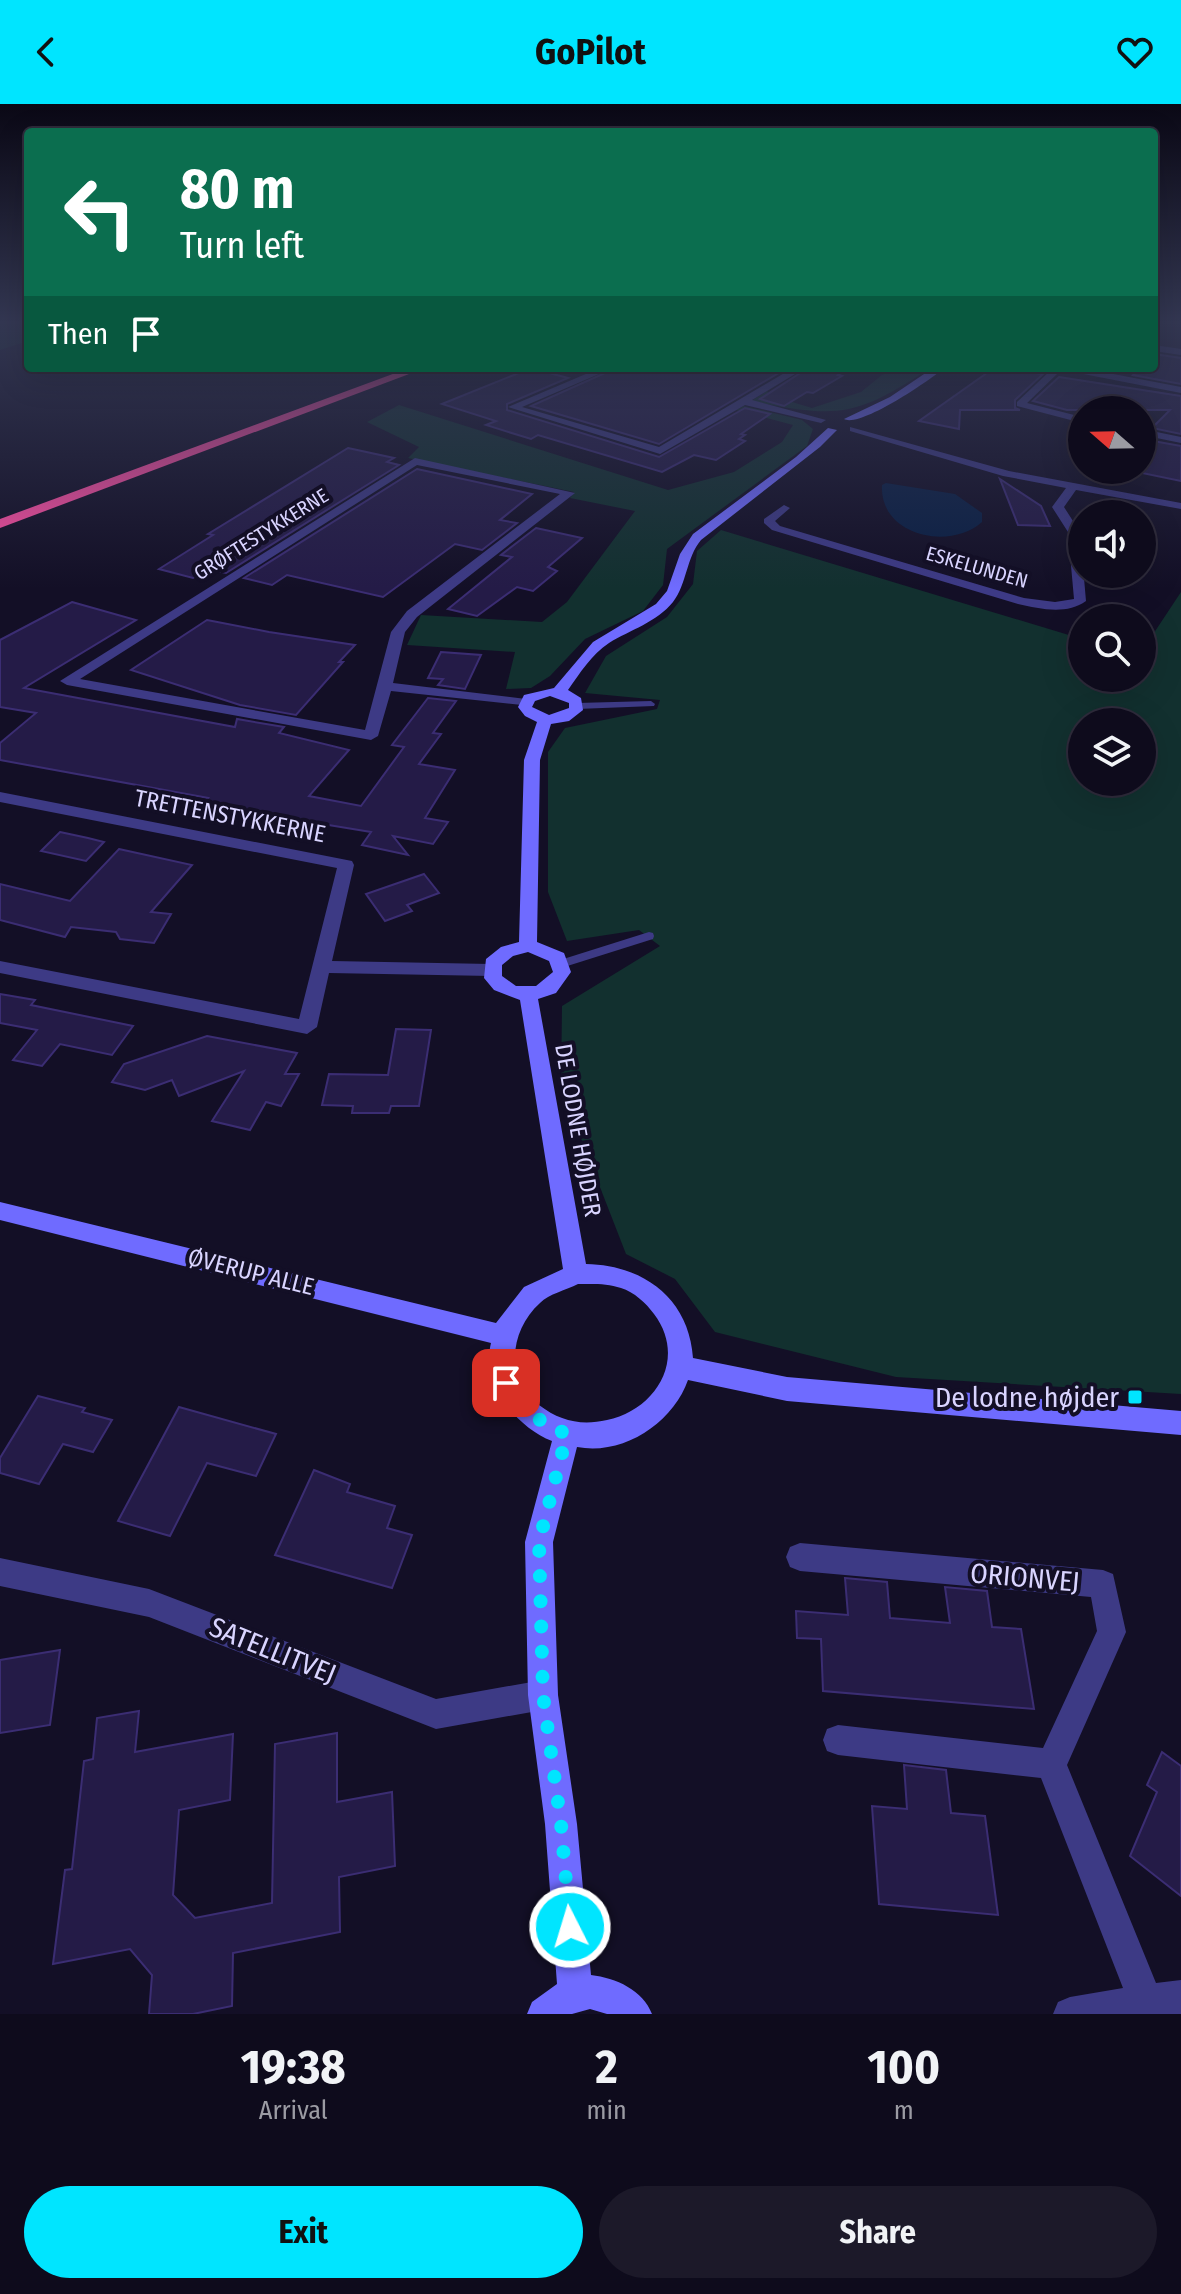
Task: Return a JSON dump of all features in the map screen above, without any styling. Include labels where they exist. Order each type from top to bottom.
[{"type":"highway","points":[[0,515],[280,411]]},
{"type":"highway","points":[[0,524],[299,411]]},
{"type":"street","points":[[527,411],[660,451],[725,411]]},
{"type":"street","points":[[788,411],[837,422],[1007,474],[1181,506]]},
{"type":"street","points":[[559,692],[582,660],[599,645],[665,604],[674,589],[682,558],[698,536],[810,453],[837,422],[863,411]]},
{"type":"street","points":[[1048,411],[1068,416]]},
{"type":"street","points":[[1156,435],[1181,440]]},
{"type":"street","name":"GRØFTESTYKKERNE","points":[[415,461],[569,493],[412,614],[398,632],[385,686],[371,736],[67,681],[415,461]]},
{"type":"street","name":"ESKELUNDEN","points":[[784,508],[768,521],[776,528],[1043,607],[1066,606],[1080,601],[1080,594],[1074,532],[1058,507],[1073,486]]},
{"type":"street","points":[[385,686],[526,703],[542,693],[559,692],[573,697],[577,706],[567,716],[545,719],[531,715],[525,707],[526,703]]},
{"type":"street","points":[[528,946],[532,760],[545,719]]},
{"type":"street","name":"TRETTENSTYKKERNE","points":[[0,797],[346,865],[307,1027],[0,967]]},
{"type":"street","points":[[528,946],[549,951],[561,964],[559,980],[551,987],[528,994],[506,991],[493,978],[491,970],[493,963],[507,951],[528,946]]},
{"type":"street","points":[[322,967],[491,970]]},
{"type":"street","name":"DE LODNE HØJDER","points":[[528,994],[576,1274]]},
{"type":"street","name":"ØVERUP ALLE","points":[[0,1211],[503,1335]]},
{"type":"street","points":[[576,1274],[604,1274],[631,1281],[653,1296],[670,1316],[680,1341],[680,1367],[673,1388],[660,1407],[641,1422],[617,1433],[592,1436],[567,1434],[540,1423],[520,1406],[506,1383],[500,1359],[503,1335],[513,1312],[530,1294],[552,1281],[576,1274]]},
{"type":"street","points":[[680,1367],[787,1389],[1181,1423]]},
{"type":"street","points":[[567,1434],[539,1542],[543,1695],[561,1824],[575,1993]]},
{"type":"street","name":"ORIONVEJ","points":[[800,1557],[1103,1584],[1112,1632],[1051,1764]]},
{"type":"street","name":"SATELLITVEJ","points":[[0,1572],[149,1603],[436,1714],[543,1695]]},
{"type":"street","points":[[838,1740],[1051,1764],[1146,2002]]},
{"type":"street","points":[[544,2014],[556,2002],[575,1993],[597,1992],[619,2000],[635,2014]]},
{"type":"street","points":[[1070,2014],[1181,1997]]},
{"type":"lane","points":[[577,706],[651,704]]},
{"type":"lane","points":[[561,964],[649,936]]},
{"type":"green space","points":[[387,411],[418,411],[668,490],[734,472],[782,442],[793,425],[740,411],[765,411],[802,420],[813,429],[807,446],[667,549],[663,585],[643,611],[585,639],[550,676],[531,688],[506,689],[515,652],[407,645],[421,615],[542,622],[567,602],[635,511],[570,498],[574,492],[408,458],[419,447],[367,422]]},
{"type":"green space","points":[[721,530],[1068,635],[1068,692],[1156,692],[1156,630],[1181,592],[1181,1394],[896,1377],[715,1332],[675,1279],[626,1254],[561,1087],[562,1006],[660,946],[639,930],[567,941],[548,892],[548,752],[565,728],[657,709],[660,700],[585,693],[606,656],[667,617],[693,584],[697,551]]},
{"type":"water","points":[[886,483],[955,494],[982,513],[982,522],[952,536],[919,534],[904,527],[892,516],[884,502],[882,485]]},
{"type":"building","points":[[465,411],[511,411],[659,457],[740,411],[770,414],[741,434],[745,435],[739,439],[745,441],[716,460],[694,455],[662,472],[538,435],[531,439],[486,425],[496,421]]},
{"type":"building","points":[[548,411],[714,411],[659,444]]},
{"type":"building","points":[[933,411],[960,411],[959,429],[919,421]]},
{"type":"building","points":[[1169,411],[1181,411],[1181,434],[1156,429],[1156,424]]},
{"type":"building","points":[[1156,442],[1181,446],[1181,481],[1156,476]]},
{"type":"building","points":[[348,448],[394,458],[387,462],[399,465],[226,573],[207,569],[193,578],[159,569],[213,535],[208,534]]},
{"type":"building","points":[[417,469],[532,494],[500,520],[517,523],[482,550],[455,544],[383,597],[287,575],[272,585],[244,578]]},
{"type":"building","points":[[1000,479],[1041,506],[1050,526],[1018,525]]},
{"type":"building","points":[[536,528],[582,538],[548,567],[557,571],[533,591],[517,587],[477,616],[448,609],[512,557],[501,555]]},
{"type":"building","points":[[72,602],[136,620],[24,688],[235,727],[237,719],[284,727],[279,733],[349,750],[309,796],[361,806],[404,747],[392,745],[428,698],[456,701],[433,733],[441,734],[419,764],[455,770],[425,818],[448,822],[433,844],[393,836],[408,855],[362,845],[371,832],[237,810],[203,803],[208,798],[0,760],[0,743],[36,713],[0,707],[0,640]]},
{"type":"building","points":[[207,620],[355,645],[296,715],[240,705],[131,670]]},
{"type":"building","points":[[441,652],[481,655],[465,689],[438,685],[443,679],[428,678]]},
{"type":"building","points":[[60,832],[104,842],[86,861],[41,851]]},
{"type":"building","points":[[119,849],[192,865],[151,912],[171,914],[154,943],[120,939],[116,932],[71,927],[65,937],[0,920],[0,884],[70,901]]},
{"type":"building","points":[[424,874],[439,893],[407,905],[412,911],[385,921],[366,894]]},
{"type":"building","points":[[0,994],[35,1000],[31,1005],[133,1026],[112,1055],[60,1044],[42,1066],[13,1060],[37,1030],[0,1023]]},
{"type":"building","points":[[396,1029],[431,1030],[419,1106],[391,1106],[389,1113],[352,1113],[353,1106],[322,1105],[329,1074],[388,1075]]},
{"type":"building","points":[[207,1036],[297,1053],[285,1074],[299,1074],[281,1106],[266,1102],[250,1130],[212,1121],[244,1071],[179,1096],[172,1080],[145,1090],[112,1082],[124,1064]]},
{"type":"building","points":[[38,1396],[85,1408],[82,1412],[112,1420],[93,1452],[63,1444],[39,1484],[0,1473],[0,1458]]},
{"type":"building","points":[[179,1407],[276,1434],[256,1476],[207,1463],[170,1536],[118,1521]]},
{"type":"building","points":[[314,1470],[350,1484],[347,1492],[395,1506],[387,1528],[412,1535],[392,1588],[275,1555]]},
{"type":"building","points":[[845,1578],[887,1582],[890,1618],[950,1623],[945,1587],[987,1591],[992,1627],[1021,1629],[1034,1709],[823,1691],[821,1639],[797,1638],[796,1611],[848,1615]]},
{"type":"building","points":[[60,1650],[50,1725],[0,1733],[0,1660]]},
{"type":"building","points":[[139,1711],[135,1752],[233,1734],[230,1800],[179,1810],[173,1895],[195,1918],[272,1903],[275,1744],[337,1733],[337,1802],[392,1792],[395,1866],[339,1877],[340,1932],[233,1953],[232,2006],[193,2014],[149,2014],[152,1975],[130,1949],[53,1964],[65,1870],[72,1869],[84,1761],[93,1759],[97,1718]]},
{"type":"building","points":[[1162,1752],[1181,1766],[1181,1896],[1130,1856],[1157,1792],[1147,1785]]},
{"type":"building","points":[[904,1765],[946,1770],[951,1813],[985,1816],[998,1915],[879,1904],[872,1806],[907,1809]]},
{"type":"place","name":"De lodne højder","points":[[1135,1397]]},
{"type":"route","points":[[506,1383],[520,1406],[540,1423],[567,1434],[539,1542],[543,1695],[561,1824],[570,1927]]}]
